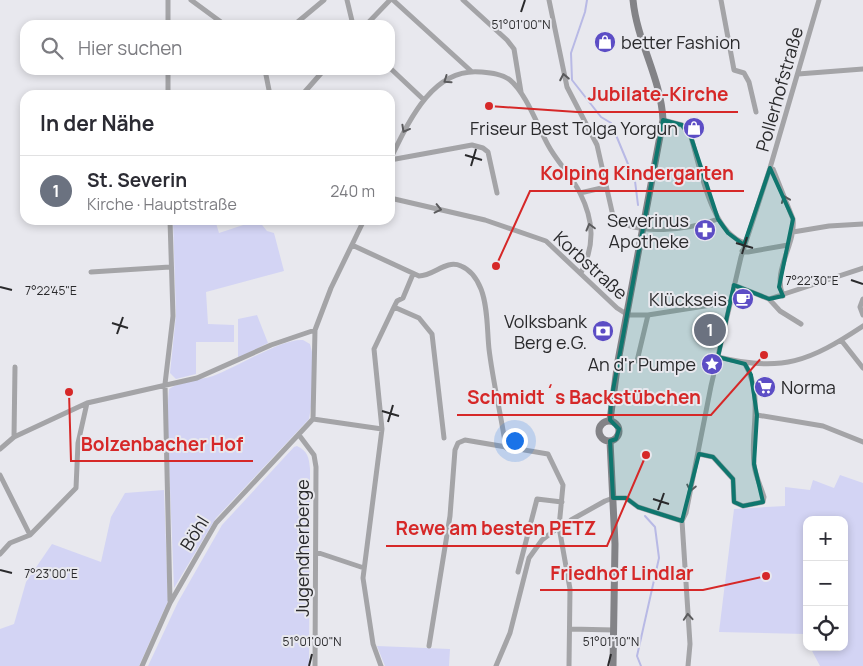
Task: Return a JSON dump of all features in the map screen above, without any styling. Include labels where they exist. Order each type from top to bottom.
[{"type":"main road","points":[[610,420],[614,385],[663,120],[660,90],[643,47],[633,0]]},
{"type":"main road","points":[[610,420],[616,424],[619,432],[616,438],[610,441],[603,439],[598,431],[601,424],[610,420]]},
{"type":"main road","points":[[610,441],[613,498],[614,630],[612,666]]},
{"type":"street","points":[[168,0],[168,20]]},
{"type":"street","points":[[191,0],[218,20]]},
{"type":"street","points":[[300,20],[324,0]]},
{"type":"street","points":[[347,0],[352,20]]},
{"type":"street","points":[[371,20],[391,0],[471,71]]},
{"type":"street","points":[[463,0],[507,40],[514,50],[521,92]]},
{"type":"street","points":[[549,0],[566,87],[597,145],[613,216],[618,222],[651,231],[718,219]]},
{"type":"street","points":[[720,0],[734,70],[744,73],[749,82],[756,112]]},
{"type":"street","name":"Pollerhofstraße","points":[[688,666],[690,644],[682,521],[699,454],[718,357],[742,251],[770,168],[819,0]]},
{"type":"street","points":[[798,74],[863,69]]},
{"type":"street","points":[[395,150],[406,128],[424,100],[447,78],[471,71],[496,73],[510,79],[521,92],[550,148],[580,193],[592,234],[592,245],[581,273]]},
{"type":"street","points":[[395,73],[424,100]]},
{"type":"street","points":[[168,75],[168,90]]},
{"type":"street","points":[[266,75],[269,90]]},
{"type":"street","points":[[306,90],[320,75]]},
{"type":"street","points":[[663,120],[682,125],[691,137],[718,219],[728,233],[745,243]]},
{"type":"street","points":[[395,159],[472,145],[478,146],[488,152],[497,193]]},
{"type":"street","points":[[770,168],[774,169],[793,219],[793,232],[788,245],[779,287],[783,296]]},
{"type":"street","points":[[580,193],[606,187]]},
{"type":"street","name":"Korbstraße","points":[[395,199],[485,220],[546,241],[617,308],[628,315]]},
{"type":"street","points":[[793,232],[829,226],[863,224]]},
{"type":"street","points":[[170,225],[173,316],[165,384],[170,603]]},
{"type":"street","points":[[362,225],[331,288],[315,330],[313,419],[382,429]]},
{"type":"street","points":[[352,245],[413,274],[426,276],[443,266],[452,264],[460,265],[476,278],[483,297],[506,448]]},
{"type":"street","points":[[742,251],[748,252],[788,245]]},
{"type":"street","points":[[91,272],[170,267]]},
{"type":"street","points":[[768,300],[863,268]]},
{"type":"street","points":[[381,666],[370,626],[363,578],[382,429],[374,349],[397,301],[403,298],[413,274]]},
{"type":"street","points":[[734,285],[768,300],[780,311],[800,324]]},
{"type":"street","points":[[863,299],[860,307],[863,315]]},
{"type":"street","points":[[628,315],[648,315],[730,302]]},
{"type":"street","points":[[394,307],[419,318],[432,334],[444,438]]},
{"type":"street","points":[[637,361],[648,315]]},
{"type":"street","points":[[718,357],[755,365],[786,362],[812,356],[863,326]]},
{"type":"street","points":[[0,449],[14,437],[87,403],[197,378],[271,345],[315,330]]},
{"type":"street","points":[[841,340],[863,368]]},
{"type":"street","points":[[699,454],[713,457],[729,473],[733,479],[732,500],[743,506],[763,502],[764,497],[754,464],[757,415],[750,375],[745,364]]},
{"type":"street","points":[[750,375],[755,365]]},
{"type":"street","points":[[14,437],[15,367]]},
{"type":"street","points":[[0,554],[10,543],[30,535],[76,488],[78,443],[87,403]]},
{"type":"street","points":[[757,415],[829,425],[863,442]]},
{"type":"street","name":"Böhl","points":[[142,666],[170,603],[216,523],[313,419]]},
{"type":"street","name":"Jugendherberge","points":[[299,435],[314,455],[316,552],[314,666]]},
{"type":"street","points":[[429,646],[450,516],[455,450],[458,443],[465,440],[548,454],[560,476],[563,485],[559,528],[570,589],[569,666]]},
{"type":"street","points":[[0,475],[30,535]]},
{"type":"street","points":[[571,520],[613,498],[626,498],[638,507],[682,521]]},
{"type":"street","points":[[518,572],[537,499],[562,502]]},
{"type":"street","points":[[496,666],[510,633],[529,558],[542,540],[559,528]]},
{"type":"street","points":[[316,552],[364,568]]},
{"type":"street","points":[[570,629],[614,630]]},
{"type":"highlighted area","points":[[663,120],[682,125],[691,137],[718,219],[728,233],[744,245],[770,168],[793,219],[779,287],[783,296],[769,299],[734,285],[718,357],[745,364],[751,375],[757,415],[754,464],[763,502],[743,506],[734,502],[733,479],[713,457],[699,454],[682,521],[638,507],[626,498],[613,498],[610,441],[616,439],[619,429],[610,420],[611,401]]},
{"type":"shaded area","points":[[173,225],[217,225],[219,233],[243,225],[262,225],[267,231],[274,233],[284,271],[206,292],[208,324],[234,325],[234,342],[196,342],[196,374],[176,379],[170,373],[176,315]]},
{"type":"shaded area","points":[[257,315],[268,343],[238,358],[238,319]]},
{"type":"shaded area","points":[[303,340],[310,344],[312,352],[312,401],[309,419],[216,518],[174,588],[167,413],[169,389],[185,382],[223,372],[271,348]]},
{"type":"shaded area","points":[[297,446],[304,450],[307,455],[310,469],[309,666],[148,666],[178,602],[222,525]]},
{"type":"shaded area","points":[[840,475],[863,483],[863,666],[820,666],[812,651],[848,651],[848,516],[803,516],[803,634],[719,632],[734,509],[785,506],[785,487],[810,490],[813,480],[834,488]]},
{"type":"shaded area","points":[[164,490],[168,601],[139,666],[0,666],[0,629],[14,624],[26,582],[52,544],[101,562],[111,517],[125,493]]},
{"type":"shaded area","points":[[377,646],[450,649],[449,666],[385,666]]},
{"type":"waterway","points":[[587,0],[585,12],[571,53],[572,80],[601,117],[611,123],[635,181],[638,205]]},
{"type":"waterway","points":[[641,666],[637,656],[659,558],[655,527],[645,516]]},
{"type":"place","name":"better Fashion","points":[[605,42]]},
{"type":"place","name":"Jubilate-Kirche","points":[[489,106]]},
{"type":"place","name":"Friseur Best Tolga Yorgun","points":[[694,128]]},
{"type":"place","name":"Severinus Apotheke","points":[[705,230]]},
{"type":"place","name":"Kolping Kindergarten","points":[[496,266]]},
{"type":"place","name":"Klückseis","points":[[743,299]]},
{"type":"place","name":"St. Severin","points":[[710,330]]},
{"type":"place","name":"Volksbank Berg e.G.","points":[[603,331]]},
{"type":"place","name":"Schmidt´s Backstübchen","points":[[764,355]]},
{"type":"place","name":"An d'r Pumpe","points":[[712,364]]},
{"type":"place","name":"Norma","points":[[765,387]]},
{"type":"place","name":"Bolzenbacher Hof","points":[[69,392]]},
{"type":"place","name":"Rewe am besten PETZ","points":[[646,455]]},
{"type":"place","name":"Friedhof Lindlar","points":[[766,576]]}]
